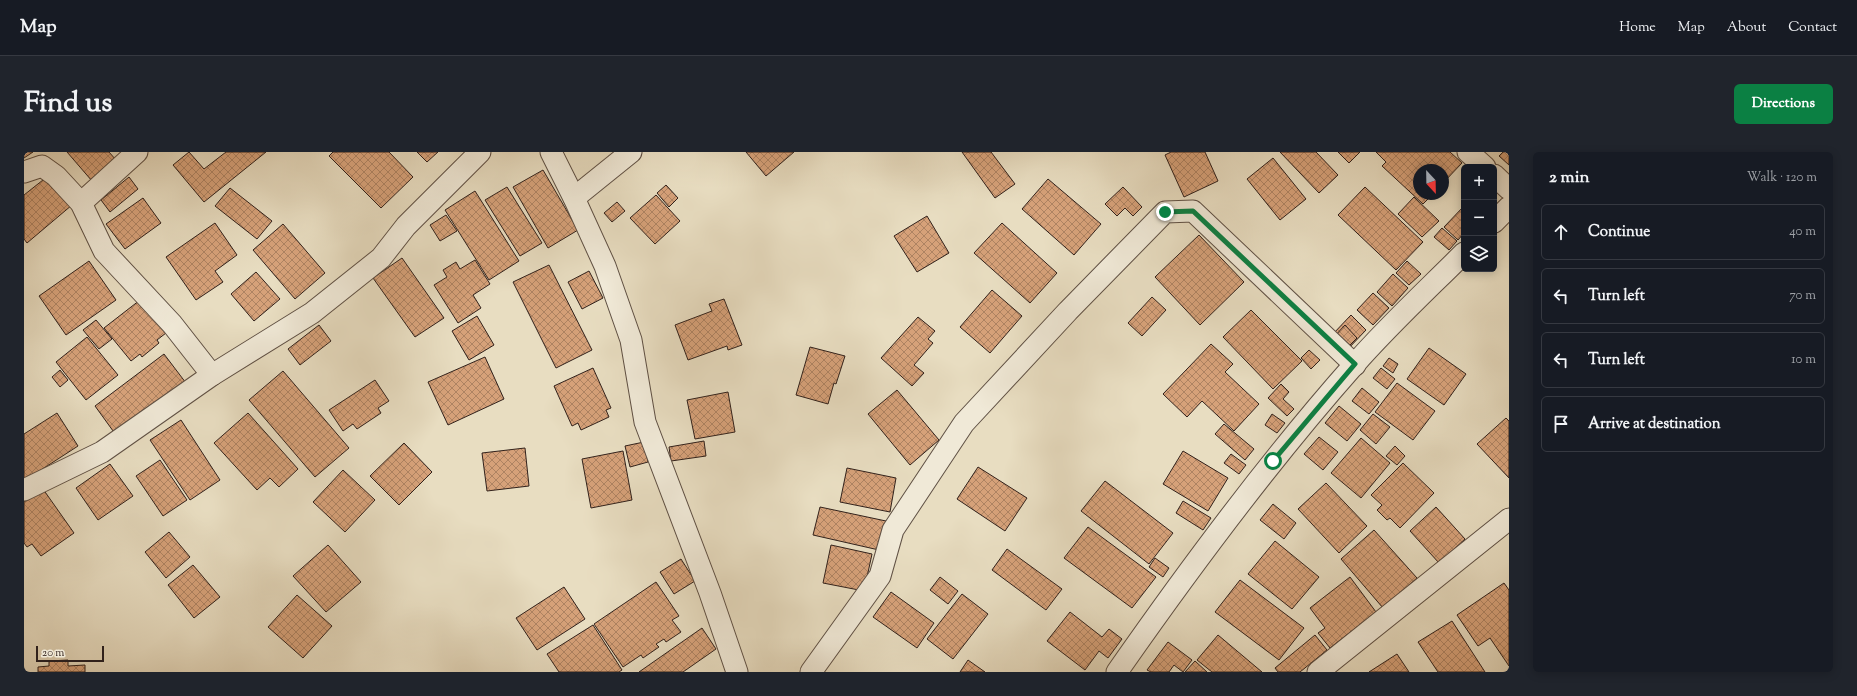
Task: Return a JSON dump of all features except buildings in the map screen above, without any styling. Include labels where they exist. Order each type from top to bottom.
[{"type":"street","points":[[81,203],[137,152]]},
{"type":"street","points":[[24,490],[102,452],[212,376],[312,313],[381,258],[406,226],[480,152]]},
{"type":"street","points":[[551,152],[605,266],[631,340],[645,422],[710,593],[737,672]]},
{"type":"street","points":[[574,198],[631,152]]},
{"type":"street","points":[[1468,152],[1482,164]]},
{"type":"street","points":[[24,172],[42,166],[56,176],[81,203],[104,251],[172,324],[212,376]]},
{"type":"street","points":[[1497,178],[1509,189]]},
{"type":"street","points":[[1497,219],[1509,207]]},
{"type":"street","points":[[811,672],[880,576],[893,530],[964,422],[1068,311],[1165,212],[1193,211],[1355,364]]},
{"type":"street","points":[[1117,672],[1179,584],[1259,479],[1355,364],[1461,256]]},
{"type":"street","points":[[1318,672],[1509,519]]},
{"type":"route","points":[[1165,212],[1193,211],[1355,364],[1273,461]]}]
